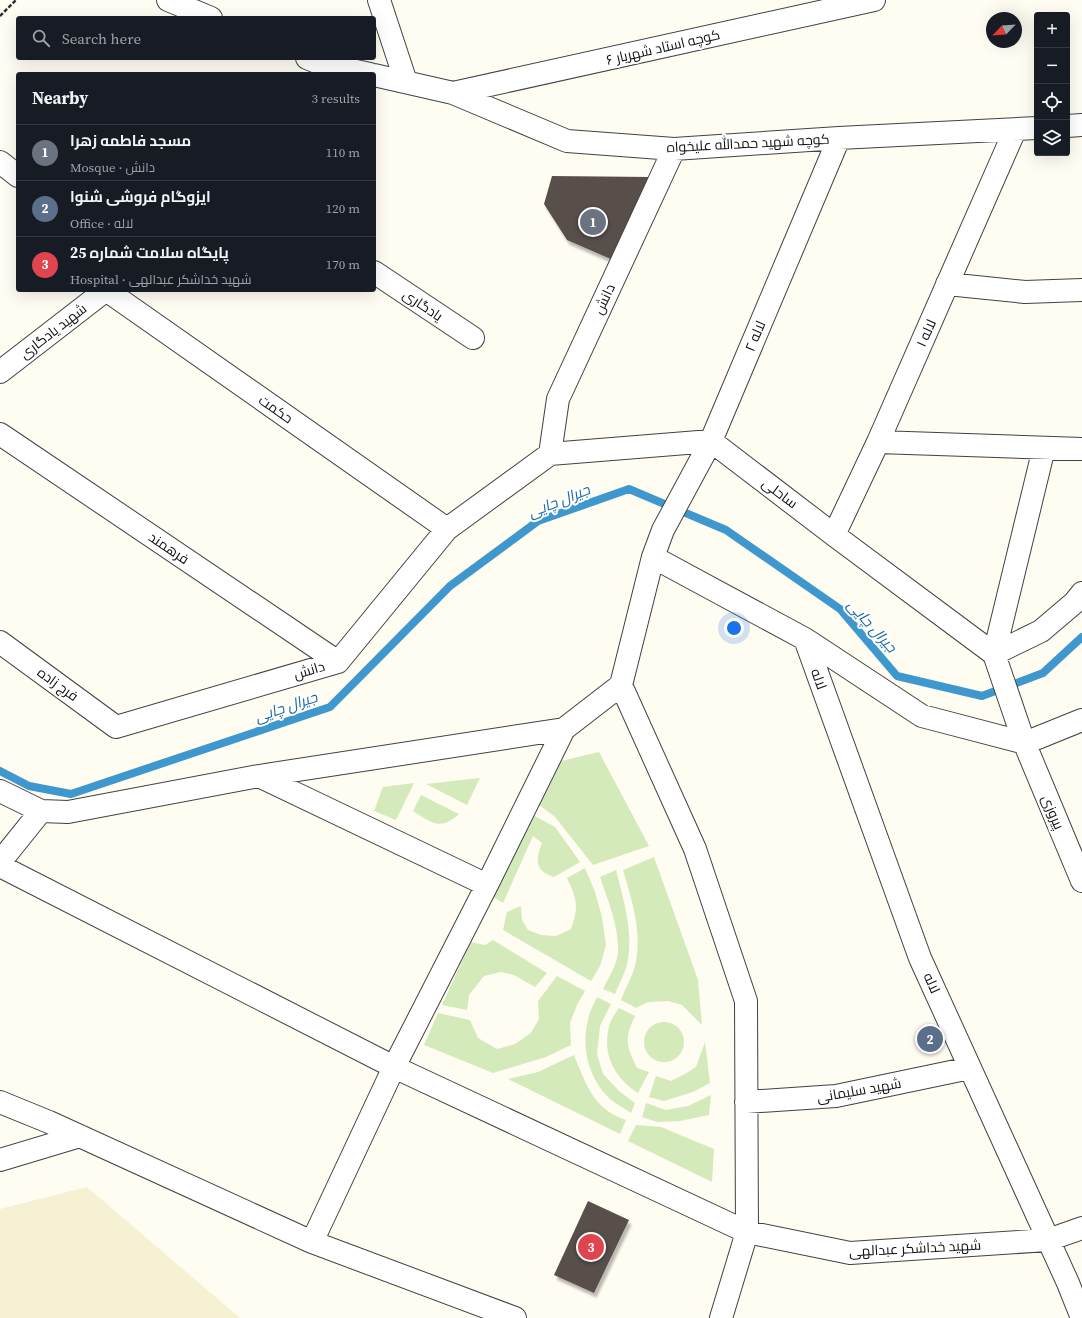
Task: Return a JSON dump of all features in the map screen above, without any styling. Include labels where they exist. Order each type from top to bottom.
[{"type":"street","points":[[168,0],[206,16]]},
{"type":"street","points":[[379,0],[406,82]]},
{"type":"street","name":"کوچه استاد شهریار ۶","points":[[453,93],[874,0]]},
{"type":"street","points":[[312,65],[357,72]]},
{"type":"street","name":"کوچه شهید حمدالله علیخواه","points":[[376,75],[453,93],[567,141],[674,149],[839,138],[1034,128]]},
{"type":"street","points":[[1070,126],[1082,125]]},
{"type":"street","name":"لاله ۱","points":[[834,535],[878,442],[1015,130]]},
{"type":"street","name":"لاله ۲","points":[[621,685],[653,558],[662,530],[711,440],[839,138]]},
{"type":"street","name":"دانش","points":[[550,454],[558,399],[674,149]]},
{"type":"street","name":"یادگاری","points":[[376,273],[473,338]]},
{"type":"street","points":[[947,284],[1025,292],[1082,290]]},
{"type":"street","name":"شهید یادگاری","points":[[0,372],[103,292]]},
{"type":"street","name":"حکمت","points":[[109,292],[446,529]]},
{"type":"street","name":"فرهمند","points":[[0,434],[338,662]]},
{"type":"street","points":[[446,529],[550,454],[711,440]]},
{"type":"street","name":"ساحلی","points":[[711,440],[834,535],[995,655]]},
{"type":"street","points":[[878,442],[1082,449]]},
{"type":"street","points":[[995,655],[1044,448]]},
{"type":"street","name":"دانش","points":[[116,727],[338,662],[446,529]]},
{"type":"street","points":[[653,558],[805,638],[922,716],[1024,743],[1082,720]]},
{"type":"street","points":[[995,655],[1041,631],[1074,603],[1082,593]]},
{"type":"street","name":"لاله","points":[[805,638],[920,958],[1082,1318]]},
{"type":"street","name":"فرج زاده","points":[[0,642],[116,727]]},
{"type":"street","name":"پیروزی","points":[[995,655],[1024,743],[1082,881]]},
{"type":"street","points":[[312,1242],[394,1067],[487,885],[564,729],[621,685],[695,849],[746,1002],[747,1232],[721,1318]]},
{"type":"street","points":[[0,791],[40,811],[68,812],[259,776],[564,729]]},
{"type":"street","points":[[259,776],[487,885]]},
{"type":"street","points":[[0,862],[40,811]]},
{"type":"street","name":"شهید خداشکر عبدالهی","points":[[0,866],[394,1067],[747,1232],[850,1253],[1048,1240],[1082,1228]]},
{"type":"street","name":"شهید سلیمانی","points":[[746,1102],[836,1096],[970,1068]]},
{"type":"street","points":[[0,1102],[80,1136],[312,1242],[515,1318]]},
{"type":"street","points":[[0,1160],[80,1136]]},
{"type":"path","points":[[0,16],[16,0]]},
{"type":"shaded area","points":[[87,1187],[240,1318],[0,1318],[0,1209]]},
{"type":"green space","points":[[599,752],[649,846],[593,865],[555,817],[538,804],[557,762]]},
{"type":"green space","points":[[480,778],[467,805],[426,784]]},
{"type":"green space","points":[[414,783],[396,820],[374,811],[383,787]]},
{"type":"green space","points":[[421,795],[459,814],[441,824],[431,822],[413,811]]},
{"type":"green space","points":[[531,814],[555,827],[580,862],[554,877],[548,875],[543,872],[538,864],[538,855],[542,843],[533,836],[503,903],[490,895]]},
{"type":"green space","points":[[654,857],[698,980],[702,1025],[682,1005],[668,1001],[648,1002],[636,1008],[621,1000],[635,966],[638,941],[630,893],[623,870]]},
{"type":"green space","points":[[585,868],[595,892],[602,917],[606,945],[600,966],[591,981],[503,930],[507,912],[521,906],[522,920],[528,930],[541,935],[556,936],[571,929],[576,903],[567,878]]},
{"type":"green space","points":[[616,870],[627,919],[629,944],[626,968],[615,994],[603,989],[618,956],[618,942],[615,923],[600,877]]},
{"type":"green space","points":[[493,940],[547,973],[535,987],[514,975],[501,972],[484,976],[469,995],[467,1010],[442,1005],[471,942],[485,945]]},
{"type":"green space","points":[[557,976],[585,991],[577,1005],[570,1023],[571,1045],[546,1057],[493,1073],[424,1045],[438,1013],[470,1020],[478,1038],[497,1049],[515,1044],[531,1033],[539,1019],[538,1001]]},
{"type":"green space","points":[[597,997],[611,1004],[600,1026],[597,1054],[603,1074],[619,1091],[635,1103],[631,1113],[610,1099],[601,1089],[595,1080],[588,1061],[585,1040],[586,1030],[589,1014]]},
{"type":"green space","points":[[619,1008],[635,1016],[628,1036],[630,1053],[637,1068],[649,1072],[638,1093],[617,1073],[609,1056],[607,1037],[609,1027]]},
{"type":"green space","points":[[664,1022],[672,1024],[678,1028],[682,1034],[684,1042],[682,1050],[678,1056],[672,1060],[664,1062],[656,1060],[650,1056],[646,1050],[644,1042],[646,1034],[650,1028],[656,1024]]},
{"type":"green space","points":[[705,1042],[710,1083],[693,1092],[664,1101],[649,1097],[656,1076],[671,1081],[696,1067]]},
{"type":"green space","points":[[574,1055],[587,1085],[598,1102],[615,1115],[626,1120],[620,1134],[508,1079],[538,1072]]},
{"type":"green space","points":[[711,1095],[709,1115],[680,1121],[657,1122],[642,1117],[646,1103],[666,1110],[688,1106]]},
{"type":"green space","points":[[636,1125],[661,1127],[714,1149],[712,1182],[628,1141]]},
{"type":"building","points":[[552,176],[652,177],[613,260],[567,240],[544,204]]},
{"type":"building","points":[[588,1201],[629,1220],[594,1293],[554,1275]]},
{"type":"waterway","name":"جیرال چایی","points":[[0,771],[29,786],[71,794],[330,707],[450,586],[538,521],[629,489],[726,530],[840,609],[897,676],[982,696],[1043,673],[1082,637]]},
{"type":"place","name":"مسجد فاطمه زهرا","points":[[593,222]]},
{"type":"place","name":"ایزوگام فروشی شنوا","points":[[930,1039]]},
{"type":"place","name":"پایگاه سلامت شماره 25","points":[[591,1247]]}]
